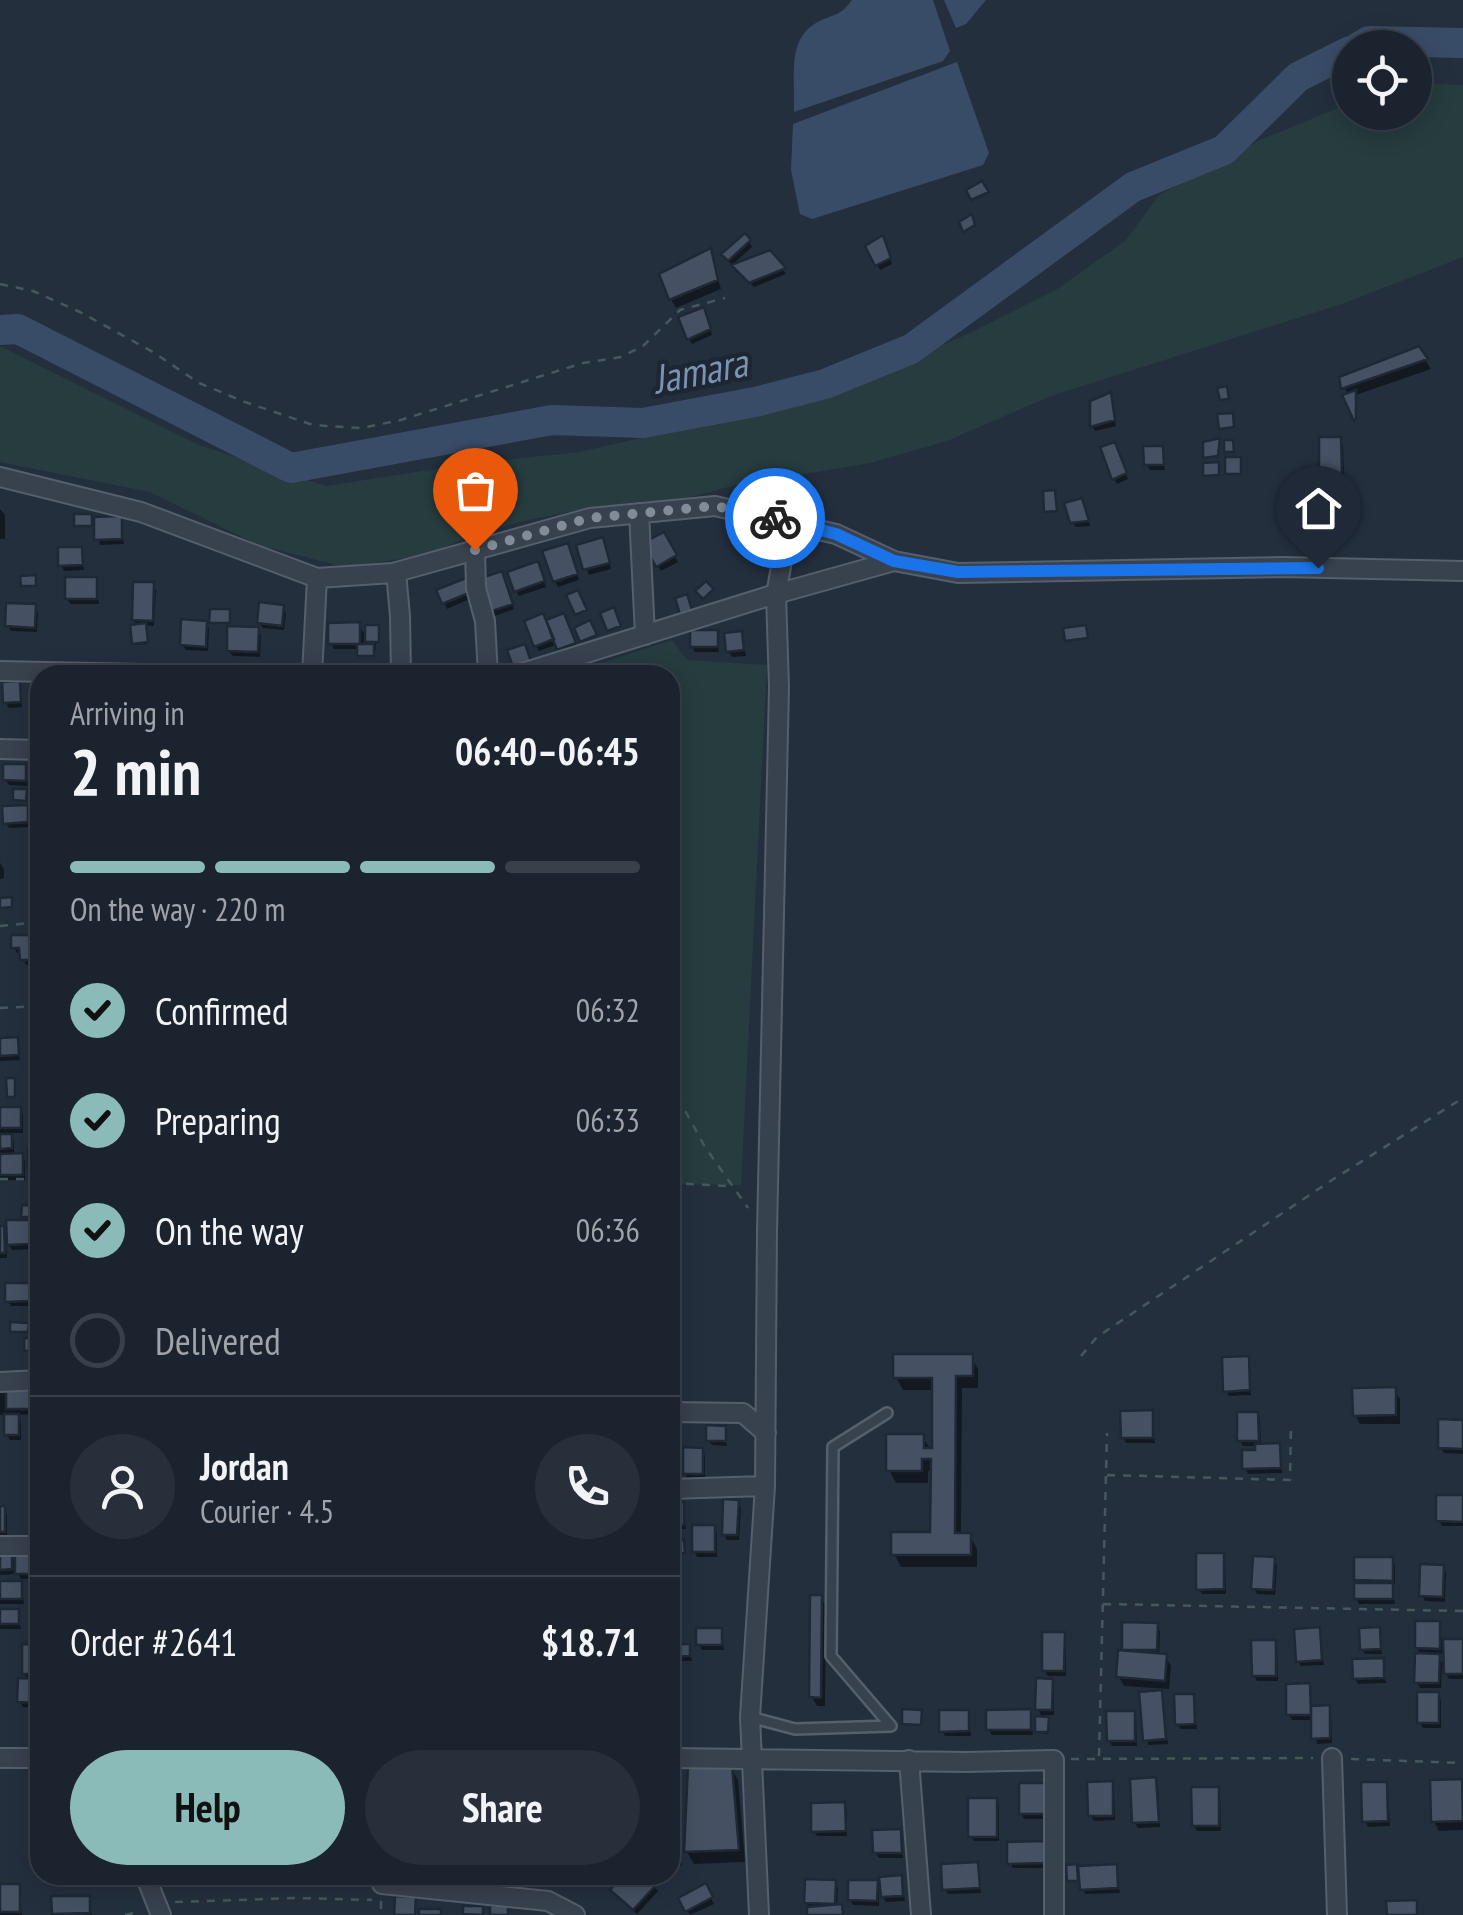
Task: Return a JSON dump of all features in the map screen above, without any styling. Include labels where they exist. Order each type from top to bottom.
[{"type":"street","points":[[0,476],[142,512],[317,578],[396,572],[590,518],[715,506],[836,534],[894,561],[958,572],[1282,566],[1463,571]]},
{"type":"street","points":[[639,513],[645,635]]},
{"type":"street","points":[[759,1915],[750,1717],[765,1486],[779,687],[776,595],[789,521]]},
{"type":"street","points":[[475,550],[476,588],[486,621],[488,665]]},
{"type":"street","points":[[548,665],[894,561]]},
{"type":"street","points":[[396,572],[401,665]]},
{"type":"street","points":[[313,665],[317,578]]},
{"type":"street","points":[[0,672],[30,672]]},
{"type":"street","points":[[0,749],[30,750]]},
{"type":"street","points":[[0,1382],[30,1380]]},
{"type":"street","points":[[680,1412],[743,1413],[766,1434]]},
{"type":"street","points":[[680,1489],[765,1486]]},
{"type":"street","points":[[0,1546],[30,1546]]},
{"type":"street","points":[[0,1758],[30,1758]]},
{"type":"street","points":[[680,1758],[1054,1760],[1054,1915]]},
{"type":"street","points":[[1332,1758],[1337,1915]]},
{"type":"street","points":[[910,1760],[921,1915]]},
{"type":"street","points":[[149,1885],[160,1911]]},
{"type":"street","points":[[382,1892],[548,1900],[574,1915]]},
{"type":"lane","points":[[750,1717],[795,1729],[891,1726],[832,1656],[833,1447],[887,1413]]},
{"type":"path","points":[[0,284],[34,291],[80,312],[153,352],[199,383],[245,402],[313,425],[361,428],[402,420],[583,363],[621,357],[642,346],[680,310],[725,298]]},
{"type":"path","points":[[0,926],[30,923]]},
{"type":"path","points":[[0,1008],[30,1006]]},
{"type":"path","points":[[1080,1356],[1097,1337],[1463,1098]]},
{"type":"path","points":[[680,1100],[731,1186],[767,1231]]},
{"type":"path","points":[[0,1178],[30,1179]]},
{"type":"path","points":[[680,1183],[731,1186]]},
{"type":"path","points":[[1106,1475],[1290,1480],[1291,1422]]},
{"type":"path","points":[[1099,1758],[1106,1434]]},
{"type":"path","points":[[1103,1604],[1463,1611]]},
{"type":"path","points":[[1054,1760],[1332,1758],[1463,1762]]},
{"type":"path","points":[[125,1915],[160,1911],[174,1902],[382,1892]]},
{"type":"green space","points":[[1432,84],[1463,85],[1463,257],[1345,303],[1051,396],[947,441],[870,463],[732,486],[679,500],[583,509],[519,522],[461,540],[429,555],[344,567],[258,545],[150,492],[0,462],[0,346],[199,445],[326,486],[466,464],[579,452],[767,410],[852,384],[970,333],[1057,289],[1126,240],[1159,195],[1260,140],[1332,110],[1332,130],[1432,130]]},
{"type":"green space","points":[[672,640],[687,660],[767,665],[741,1185],[680,1184],[680,665],[595,665]]},
{"type":"water","points":[[852,0],[933,0],[950,51],[943,61],[794,112],[795,60],[801,37],[820,21],[841,12]]},
{"type":"water","points":[[944,0],[986,0],[966,24],[956,28]]},
{"type":"water","points":[[957,62],[989,153],[983,165],[812,219],[800,214],[791,170],[793,124]]},
{"type":"building","points":[[982,181],[989,192],[971,200],[966,190]]},
{"type":"building","points":[[972,214],[975,225],[963,232],[959,222]]},
{"type":"building","points":[[745,233],[751,240],[728,261],[721,254]]},
{"type":"building","points":[[883,235],[891,258],[875,266],[865,246]]},
{"type":"building","points":[[711,248],[718,280],[669,300],[659,274]]},
{"type":"building","points":[[770,250],[786,268],[749,283],[731,265]]},
{"type":"building","points":[[704,307],[711,329],[687,340],[678,317]]},
{"type":"building","points":[[1419,346],[1428,359],[1341,389],[1339,377]]},
{"type":"building","points":[[1227,386],[1229,399],[1220,400],[1217,388]]},
{"type":"building","points":[[1356,390],[1356,419],[1354,421],[1342,395]]},
{"type":"building","points":[[1111,392],[1115,420],[1090,427],[1090,401]]},
{"type":"building","points":[[1233,413],[1234,427],[1219,429],[1217,414]]},
{"type":"building","points":[[1319,437],[1341,437],[1342,474],[1319,475]]},
{"type":"building","points":[[1220,438],[1218,456],[1203,458],[1203,442]]},
{"type":"building","points":[[1224,440],[1233,440],[1234,452],[1224,452]]},
{"type":"building","points":[[1115,442],[1127,473],[1112,480],[1100,447]]},
{"type":"building","points":[[1143,446],[1163,446],[1164,465],[1144,465]]},
{"type":"building","points":[[1225,457],[1241,457],[1241,474],[1225,474]]},
{"type":"building","points":[[1219,462],[1219,475],[1203,476],[1203,463]]},
{"type":"building","points":[[1055,490],[1057,511],[1044,512],[1043,491]]},
{"type":"building","points":[[1082,498],[1089,521],[1070,523],[1064,503]]},
{"type":"building","points":[[74,514],[92,514],[92,526],[74,526]]},
{"type":"building","points":[[122,516],[122,539],[94,540],[94,517]]},
{"type":"building","points":[[664,532],[677,555],[656,567],[643,543]]},
{"type":"building","points":[[603,537],[610,563],[583,570],[576,545]]},
{"type":"building","points":[[568,543],[578,574],[553,582],[542,551]]},
{"type":"building","points":[[58,547],[82,547],[83,565],[58,566]]},
{"type":"building","points":[[538,561],[545,581],[514,592],[507,572]]},
{"type":"building","points":[[502,571],[513,604],[489,612],[478,579]]},
{"type":"building","points":[[36,575],[36,586],[21,586],[20,576]]},
{"type":"building","points":[[65,577],[97,577],[97,599],[65,599]]},
{"type":"building","points":[[466,578],[471,592],[442,604],[436,590]]},
{"type":"building","points":[[706,581],[714,589],[703,599],[695,591]]},
{"type":"building","points":[[133,582],[154,582],[153,621],[132,620]]},
{"type":"building","points":[[578,590],[587,610],[575,615],[566,595]]},
{"type":"building","points":[[687,594],[692,610],[680,614],[675,598]]},
{"type":"building","points":[[259,602],[284,605],[282,626],[257,623]]},
{"type":"building","points":[[6,603],[36,604],[35,628],[5,626]]},
{"type":"building","points":[[614,607],[621,626],[607,631],[600,613]]},
{"type":"building","points":[[210,609],[230,609],[230,623],[209,623]]},
{"type":"building","points":[[543,613],[554,639],[534,647],[524,621]]},
{"type":"building","points":[[564,613],[576,643],[557,650],[546,620]]},
{"type":"building","points":[[181,619],[207,621],[206,647],[180,645]]},
{"type":"building","points":[[590,620],[597,635],[580,642],[574,628]]},
{"type":"building","points":[[360,622],[360,644],[328,644],[328,623]]},
{"type":"building","points":[[146,623],[148,642],[132,644],[130,625]]},
{"type":"building","points":[[365,625],[379,625],[379,642],[365,642]]},
{"type":"building","points":[[1086,625],[1088,638],[1065,641],[1063,628]]},
{"type":"building","points":[[227,626],[259,627],[258,652],[227,651]]},
{"type":"building","points":[[690,630],[718,630],[718,647],[690,647]]},
{"type":"building","points":[[742,631],[744,650],[726,652],[724,633]]},
{"type":"building","points":[[357,644],[374,644],[374,656],[357,656]]},
{"type":"building","points":[[525,644],[531,661],[512,665],[507,650]]},
{"type":"building","points":[[20,681],[21,702],[3,703],[2,682]]},
{"type":"building","points":[[3,764],[26,764],[26,781],[3,780]]},
{"type":"building","points":[[13,789],[27,789],[26,801],[13,800]]},
{"type":"building","points":[[28,805],[28,822],[3,824],[2,806]]},
{"type":"building","points":[[12,897],[12,907],[0,908],[0,898]]},
{"type":"building","points":[[11,935],[29,935],[30,960],[20,960],[19,948],[11,948]]},
{"type":"building","points":[[18,1037],[19,1055],[0,1056],[0,1038]]},
{"type":"building","points":[[6,1078],[15,1078],[15,1097],[7,1097]]},
{"type":"building","points":[[0,1107],[21,1107],[21,1128],[0,1128]]},
{"type":"building","points":[[0,1134],[12,1134],[12,1148],[0,1149]]},
{"type":"building","points":[[23,1153],[23,1175],[0,1175],[0,1154]]},
{"type":"building","points":[[22,1205],[30,1206],[30,1217],[21,1217]]},
{"type":"building","points":[[6,1220],[30,1220],[30,1244],[7,1245]]},
{"type":"building","points":[[0,1226],[4,1226],[5,1253],[0,1253]]},
{"type":"building","points":[[5,1283],[29,1283],[30,1301],[5,1302]]},
{"type":"building","points":[[10,1322],[29,1323],[28,1332],[10,1332]]},
{"type":"building","points":[[24,1338],[30,1338],[30,1351],[24,1351]]},
{"type":"building","points":[[893,1354],[973,1354],[973,1376],[956,1376],[955,1533],[971,1533],[971,1555],[891,1555],[891,1532],[930,1532],[931,1459],[922,1459],[922,1471],[886,1471],[886,1434],[924,1434],[924,1448],[932,1448],[932,1378],[893,1378]]},
{"type":"building","points":[[1249,1356],[1250,1390],[1223,1392],[1222,1357]]},
{"type":"building","points":[[30,1387],[30,1409],[6,1409],[6,1388]]},
{"type":"building","points":[[1396,1387],[1396,1415],[1353,1416],[1352,1388]]},
{"type":"building","points":[[1153,1410],[1153,1438],[1121,1438],[1120,1411]]},
{"type":"building","points":[[1237,1412],[1258,1412],[1259,1441],[1237,1441]]},
{"type":"building","points":[[4,1414],[19,1414],[19,1435],[4,1435]]},
{"type":"building","points":[[1438,1419],[1463,1420],[1463,1449],[1438,1448]]},
{"type":"building","points":[[706,1425],[726,1426],[726,1441],[706,1441]]},
{"type":"building","points":[[1280,1443],[1281,1468],[1242,1469],[1242,1450],[1255,1450],[1255,1444]]},
{"type":"building","points":[[683,1447],[703,1448],[703,1474],[683,1474]]},
{"type":"building","points":[[1436,1495],[1463,1495],[1463,1522],[1436,1521]]},
{"type":"building","points":[[723,1499],[739,1500],[737,1535],[722,1535]]},
{"type":"building","points":[[680,1502],[684,1502],[684,1525],[680,1525]]},
{"type":"building","points":[[0,1506],[5,1506],[5,1532],[0,1532]]},
{"type":"building","points":[[692,1525],[715,1525],[715,1552],[692,1552]]},
{"type":"building","points":[[0,1552],[12,1552],[12,1569],[0,1570]]},
{"type":"building","points":[[15,1553],[30,1553],[30,1574],[15,1574]]},
{"type":"building","points":[[1196,1553],[1224,1553],[1224,1589],[1196,1590]]},
{"type":"building","points":[[1253,1556],[1275,1557],[1273,1590],[1251,1589]]},
{"type":"building","points":[[1354,1557],[1393,1557],[1393,1581],[1354,1580]]},
{"type":"building","points":[[1420,1564],[1444,1565],[1443,1597],[1419,1596]]},
{"type":"building","points":[[0,1581],[22,1581],[22,1599],[0,1599]]},
{"type":"building","points":[[1354,1583],[1393,1583],[1393,1599],[1354,1599]]},
{"type":"building","points":[[810,1595],[822,1595],[821,1698],[809,1697]]},
{"type":"building","points":[[0,1609],[19,1609],[19,1624],[0,1624]]},
{"type":"building","points":[[1415,1621],[1440,1621],[1440,1649],[1415,1648]]},
{"type":"building","points":[[1122,1622],[1158,1623],[1157,1650],[1122,1650]]},
{"type":"building","points":[[1320,1627],[1322,1660],[1296,1662],[1294,1629]]},
{"type":"building","points":[[1380,1627],[1381,1649],[1360,1650],[1359,1628]]},
{"type":"building","points":[[696,1628],[722,1628],[722,1645],[696,1645]]},
{"type":"building","points":[[1042,1632],[1065,1632],[1064,1671],[1042,1671]]},
{"type":"building","points":[[1443,1639],[1463,1639],[1463,1674],[1444,1674]]},
{"type":"building","points":[[1251,1640],[1276,1640],[1276,1676],[1252,1676]]},
{"type":"building","points":[[22,1644],[30,1644],[30,1674],[22,1674]]},
{"type":"building","points":[[680,1644],[690,1644],[690,1656],[680,1656]]},
{"type":"building","points":[[1118,1650],[1167,1654],[1165,1681],[1116,1677]]},
{"type":"building","points":[[1415,1653],[1440,1654],[1439,1683],[1414,1683]]},
{"type":"building","points":[[1384,1658],[1384,1678],[1353,1679],[1352,1659]]},
{"type":"building","points":[[18,1678],[30,1679],[30,1703],[17,1702]]},
{"type":"building","points":[[1036,1678],[1053,1679],[1052,1710],[1035,1710]]},
{"type":"building","points":[[1310,1683],[1311,1715],[1286,1715],[1286,1684]]},
{"type":"building","points":[[1162,1690],[1166,1739],[1143,1741],[1139,1692]]},
{"type":"building","points":[[1417,1692],[1439,1692],[1439,1723],[1417,1723]]},
{"type":"building","points":[[1174,1694],[1194,1694],[1195,1724],[1175,1725]]},
{"type":"building","points":[[1330,1705],[1330,1738],[1311,1739],[1311,1706]]},
{"type":"building","points":[[902,1709],[922,1710],[921,1725],[902,1724]]},
{"type":"building","points":[[1031,1709],[1031,1730],[986,1730],[986,1710]]},
{"type":"building","points":[[939,1710],[969,1710],[969,1731],[939,1732]]},
{"type":"building","points":[[1106,1711],[1135,1711],[1135,1741],[1107,1741]]},
{"type":"building","points":[[1035,1716],[1049,1717],[1048,1732],[1035,1732]]},
{"type":"building","points":[[688,1765],[732,1765],[739,1850],[684,1852]]},
{"type":"building","points":[[1156,1777],[1159,1822],[1132,1823],[1130,1779]]},
{"type":"building","points":[[1462,1779],[1463,1821],[1431,1822],[1430,1780]]},
{"type":"building","points":[[1113,1781],[1113,1816],[1088,1816],[1087,1782]]},
{"type":"building","points":[[1361,1782],[1387,1782],[1388,1821],[1362,1822]]},
{"type":"building","points":[[1019,1783],[1045,1783],[1045,1814],[1019,1814]]},
{"type":"building","points":[[1191,1787],[1219,1787],[1219,1826],[1192,1826]]},
{"type":"building","points":[[968,1798],[997,1798],[997,1837],[968,1837]]},
{"type":"building","points":[[845,1802],[846,1831],[811,1832],[811,1803]]},
{"type":"building","points":[[901,1829],[902,1853],[873,1853],[872,1830]]},
{"type":"building","points":[[1044,1841],[1045,1863],[1007,1864],[1007,1842]]},
{"type":"building","points":[[978,1862],[980,1888],[942,1890],[941,1864]]},
{"type":"building","points":[[1077,1864],[1078,1881],[1067,1881],[1066,1865]]},
{"type":"building","points":[[1117,1864],[1118,1888],[1080,1890],[1078,1866]]},
{"type":"building","points":[[902,1875],[903,1896],[881,1897],[879,1877]]},
{"type":"building","points":[[805,1879],[836,1880],[835,1904],[804,1903]]},
{"type":"building","points":[[848,1880],[878,1880],[877,1901],[848,1900]]},
{"type":"building","points":[[706,1883],[713,1897],[685,1912],[678,1898]]},
{"type":"building","points":[[0,1884],[20,1884],[20,1912],[0,1912]]},
{"type":"building","points":[[615,1885],[656,1885],[633,1910],[610,1890]]},
{"type":"building","points":[[51,1896],[90,1896],[90,1913],[52,1914]]},
{"type":"building","points":[[395,1896],[416,1897],[415,1915],[394,1915]]},
{"type":"building","points":[[1417,1900],[1417,1915],[1387,1915],[1386,1901]]},
{"type":"building","points":[[842,1904],[843,1915],[807,1915],[807,1907]]},
{"type":"building","points":[[490,1905],[508,1906],[508,1915],[490,1915]]},
{"type":"building","points":[[463,1906],[483,1906],[483,1915],[463,1914]]},
{"type":"building","points":[[419,1909],[441,1909],[441,1915],[419,1915]]},
{"type":"waterway","name":"Jamara","points":[[1432,42],[1463,43]]},
{"type":"waterway","name":"Jamara","points":[[0,330],[18,329],[291,468],[552,420],[643,423],[755,402],[825,384],[911,349],[1133,187],[1224,150],[1298,77],[1332,60]]},
{"type":"way so far","points":[[475,550],[590,518],[715,506],[775,518]]},
{"type":"route","points":[[775,518],[836,534],[894,561],[958,572],[1318,568]]}]
